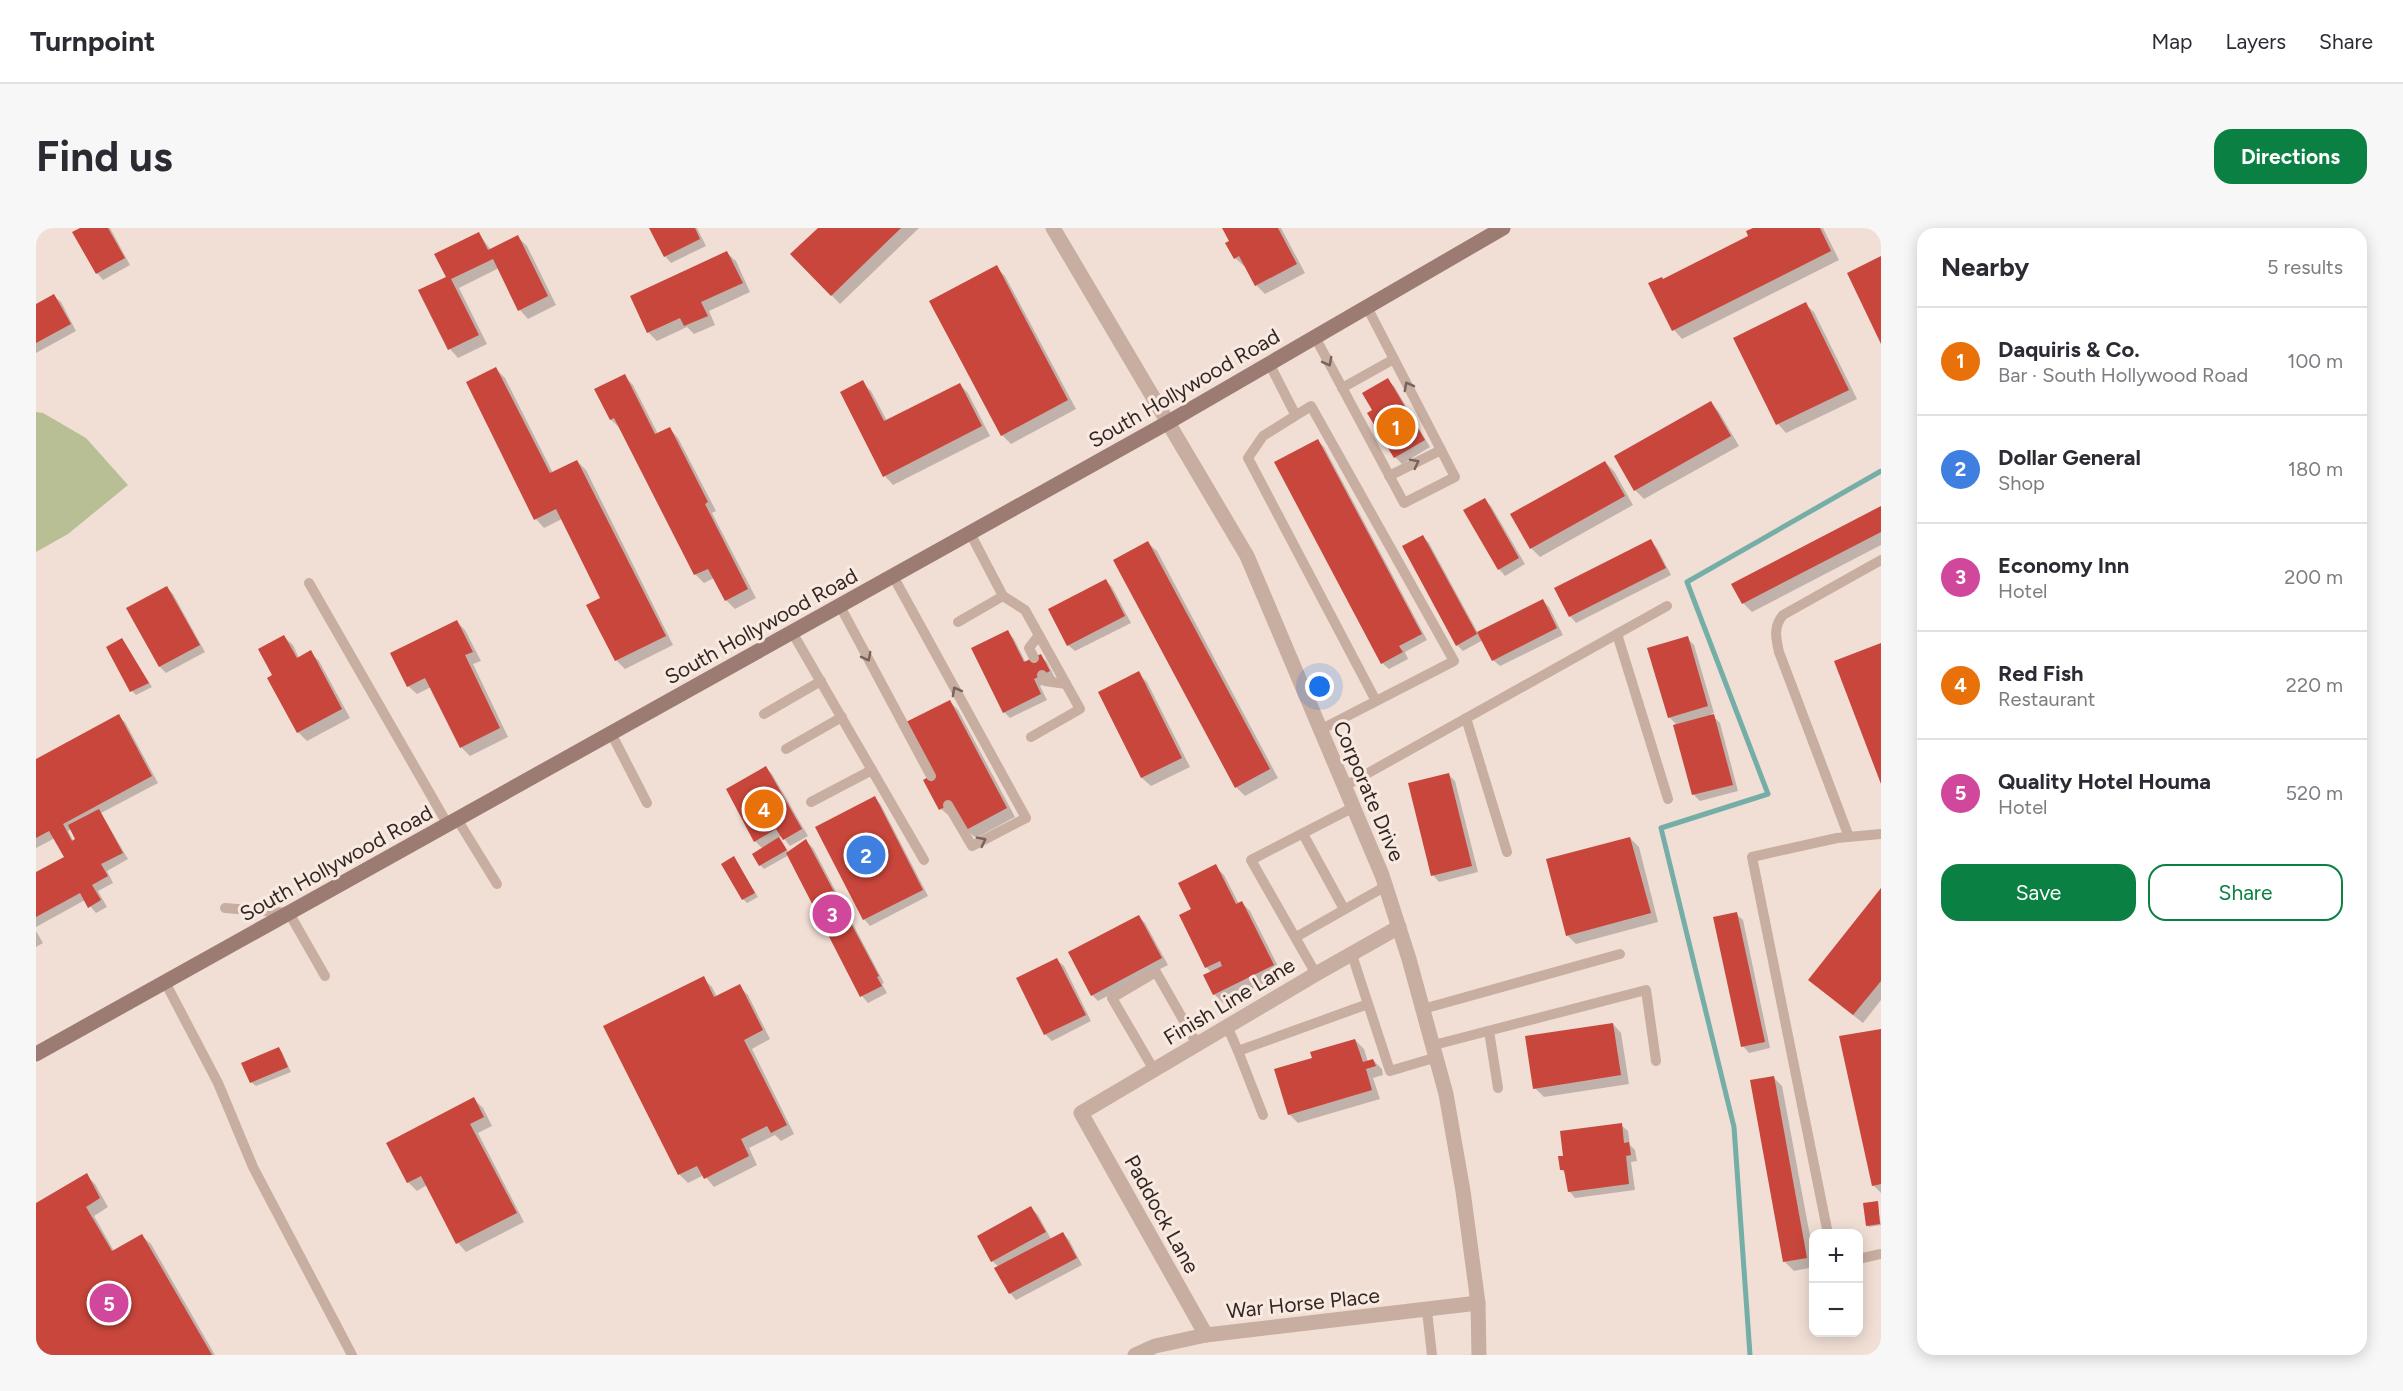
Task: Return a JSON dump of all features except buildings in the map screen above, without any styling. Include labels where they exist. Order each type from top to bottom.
[{"type":"main road","name":"South Hollywood Road","points":[[36,1054],[1167,423],[1503,228]]},
{"type":"street","name":"Corporate Drive","points":[[1053,228],[1246,556],[1386,886],[1435,1051],[1463,1191],[1478,1303],[1479,1355]]},
{"type":"street","name":"Finish Line Lane","points":[[1081,1113],[1399,927]]},
{"type":"street","name":"Paddock Lane","points":[[1081,1113],[1206,1335]]},
{"type":"street","name":"War Horse Place","points":[[1136,1355],[1155,1346],[1206,1335],[1427,1311],[1478,1303]]},
{"type":"lane","points":[[1314,337],[1404,503],[1455,477],[1366,307]]},
{"type":"lane","points":[[1342,387],[1394,359]]},
{"type":"lane","points":[[1269,363],[1295,414]]},
{"type":"lane","points":[[1320,730],[1454,661],[1311,406],[1263,436],[1248,458],[1376,701]]},
{"type":"lane","points":[[1389,476],[1441,450]]},
{"type":"lane","points":[[970,532],[1003,596],[1025,609],[1080,709],[1031,737]]},
{"type":"lane","points":[[1849,837],[1779,652],[1775,630],[1783,615],[1881,560]]},
{"type":"lane","points":[[893,576],[1026,818],[972,846],[948,805]]},
{"type":"lane","points":[[309,584],[452,822],[497,884]]},
{"type":"lane","points":[[958,622],[1003,596]]},
{"type":"lane","points":[[840,606],[930,776]]},
{"type":"lane","points":[[1345,786],[1666,606]]},
{"type":"lane","points":[[792,632],[924,860]]},
{"type":"lane","points":[[1617,634],[1668,799]]},
{"type":"lane","points":[[1034,658],[1029,648],[1039,635]]},
{"type":"lane","points":[[1042,675],[1045,681],[1066,684]]},
{"type":"lane","points":[[764,714],[821,681]]},
{"type":"lane","points":[[786,749],[842,717]]},
{"type":"lane","points":[[1466,718],[1507,852]]},
{"type":"lane","points":[[611,733],[647,803]]},
{"type":"lane","points":[[811,802],[872,770]]},
{"type":"lane","points":[[1316,974],[1251,860],[1354,807]]},
{"type":"lane","points":[[1303,834],[1344,909]]},
{"type":"lane","points":[[1827,1229],[1752,857],[1849,837],[1881,834]]},
{"type":"lane","points":[[1296,937],[1386,886]]},
{"type":"lane","points":[[225,908],[289,913],[325,976]]},
{"type":"lane","points":[[1423,1009],[1620,954]]},
{"type":"lane","points":[[1352,955],[1390,1071],[1489,1031],[1646,990],[1656,1061]]},
{"type":"lane","points":[[1154,1070],[1112,998],[1156,972],[1197,1044]]},
{"type":"lane","points":[[165,982],[218,1083],[253,1167],[352,1355]]},
{"type":"lane","points":[[1238,1051],[1368,1004]]},
{"type":"lane","points":[[1227,1026],[1263,1115]]},
{"type":"lane","points":[[1489,1031],[1498,1088]]},
{"type":"lane","points":[[1863,1258],[1881,1254]]},
{"type":"lane","points":[[1427,1311],[1432,1355]]},
{"type":"green space","points":[[36,412],[43,413],[86,438],[128,485],[68,534],[36,552]]},
{"type":"waterway","points":[[1750,1355],[1734,1127],[1661,828],[1768,794],[1687,582],[1881,471]]},
{"type":"place","name":"Daquiris & Co.","points":[[1396,427]]},
{"type":"place","name":"Red Fish","points":[[764,809]]},
{"type":"place","name":"Dollar General","points":[[866,855]]},
{"type":"place","name":"Economy Inn","points":[[832,914]]},
{"type":"place","name":"Quality Hotel Houma","points":[[109,1303]]}]
